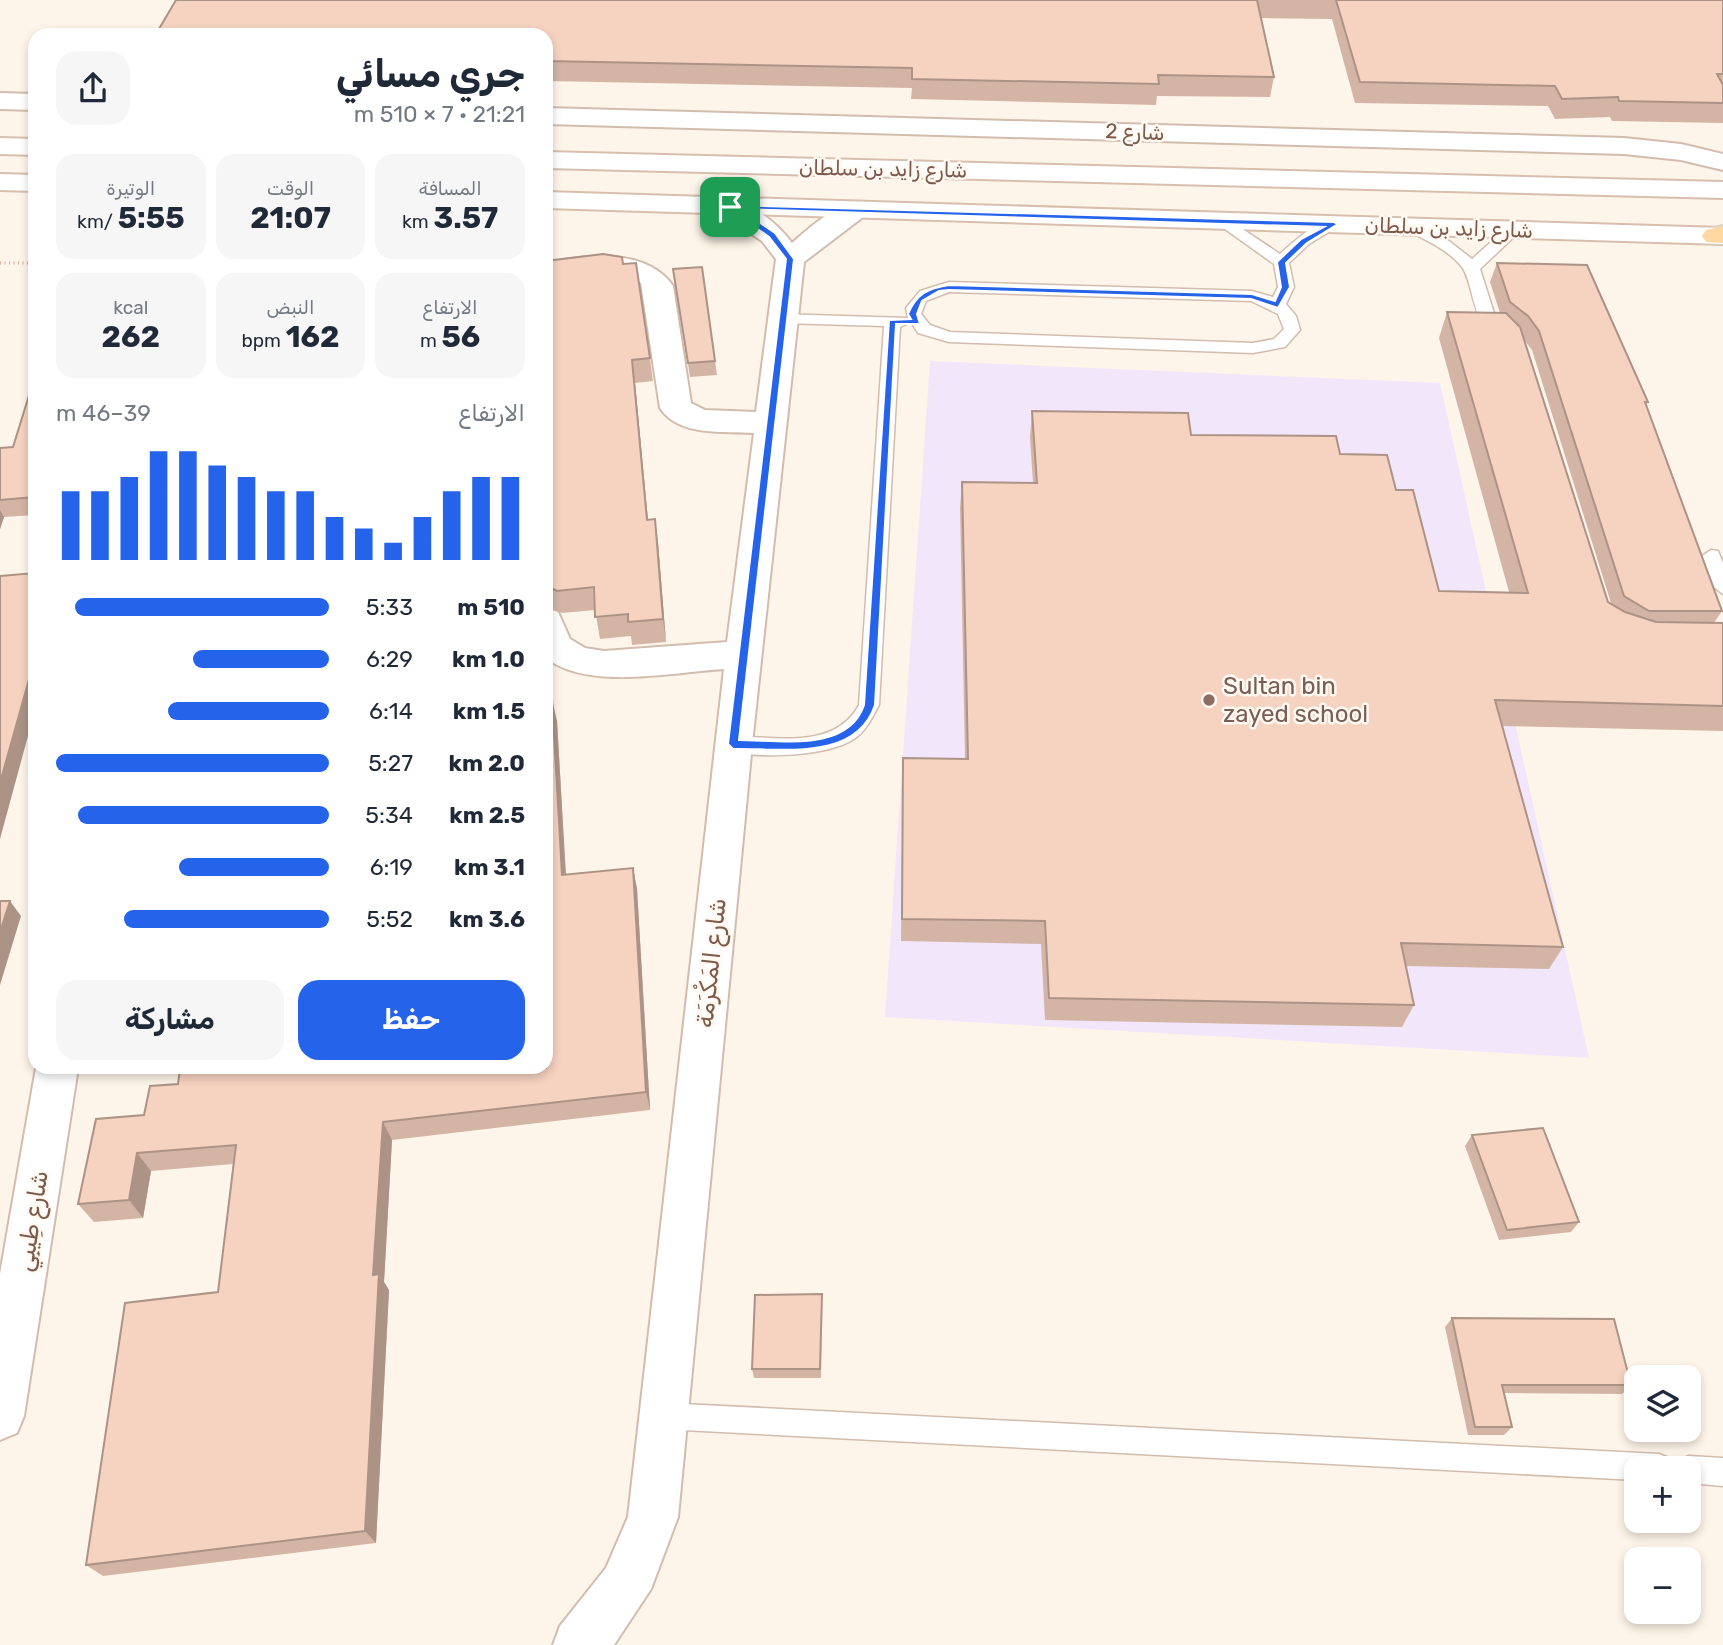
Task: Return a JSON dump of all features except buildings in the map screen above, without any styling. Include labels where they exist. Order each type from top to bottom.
[{"type":"street","points":[[0,101],[28,102]]},
{"type":"street","name":"شارع 2","points":[[553,116],[1624,146],[1672,150],[1723,162]]},
{"type":"street","points":[[0,146],[28,146]]},
{"type":"street","name":"شارع زايد بن سلطان","points":[[553,160],[1723,190]]},
{"type":"street","points":[[0,182],[28,183]]},
{"type":"street","name":"شارع زايد بن سلطان","points":[[553,201],[1721,235]]},
{"type":"street","points":[[730,207],[772,235],[790,259],[827,228],[857,211]]},
{"type":"street","name":"شارع المَكْرَمَة","points":[[579,1645],[605,1617],[627,1585],[653,1517],[733,744],[790,259]]},
{"type":"street","points":[[553,271],[567,268],[629,267],[646,271],[658,286],[676,408],[699,420],[771,423]]},
{"type":"street","points":[[553,644],[573,659],[604,664],[744,654]]},
{"type":"street","name":"شارع طِيبِي","points":[[0,1416],[56,1074]]},
{"type":"lane","points":[[1223,221],[1281,262],[1286,287],[1278,305]]},
{"type":"lane","points":[[1281,262],[1304,241],[1334,224]]},
{"type":"lane","points":[[1412,227],[1472,268],[1483,314],[1517,345]]},
{"type":"lane","points":[[1472,268],[1513,230]]},
{"type":"lane","points":[[949,288],[1252,296],[1278,305],[1292,321],[1287,337],[1267,347],[1253,348],[949,337],[936,335],[917,322],[913,314],[918,299],[937,289],[949,288]]},
{"type":"lane","points":[[783,317],[917,322]]},
{"type":"lane","points":[[733,744],[821,744],[848,734],[866,717],[869,705],[892,321]]},
{"type":"lane","points":[[1711,556],[1723,587]]},
{"type":"lane","points":[[664,1416],[1624,1466]]},
{"type":"lane","points":[[1701,1471],[1723,1472]]},
{"type":"path","points":[[0,264],[28,263]]},
{"type":"shaded area","name":"Sultan bin zayed school","points":[[930,361],[1440,383],[1589,1058],[885,1017]]},
{"type":"place","name":"Sultan bin zayed school","points":[[1209,700]]},
{"type":"route","points":[[730,207],[1334,224],[1304,241],[1281,262],[1286,287],[1278,305],[1252,296],[949,288],[937,289],[918,299],[913,314],[917,322],[892,321],[869,705],[866,717],[848,734],[821,744],[733,744],[790,259],[761,225],[730,207]]}]
